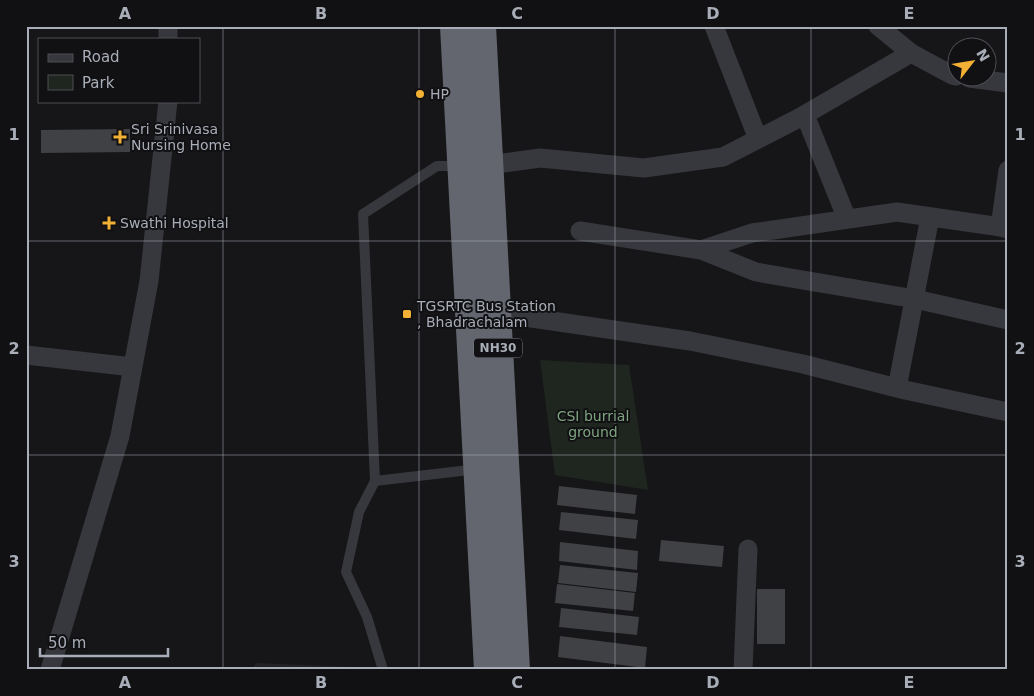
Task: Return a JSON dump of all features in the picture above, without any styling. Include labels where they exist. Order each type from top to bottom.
[{"type":"highway","name":"NH30","points":[[454,26],[496,313],[491,468],[488,670]]},
{"type":"highway","name":"NH30","points":[[482,26],[475,166],[491,468],[516,670]]},
{"type":"street","points":[[714,26],[758,139]]},
{"type":"street","points":[[878,26],[911,53],[946,72]]},
{"type":"street","points":[[475,166],[540,158],[644,168],[723,158],[804,115],[911,53]]},
{"type":"street","points":[[50,670],[120,436],[149,281],[168,102]]},
{"type":"street","points":[[804,115],[847,219]]},
{"type":"street","points":[[701,250],[752,233],[897,212],[1004,228],[1008,170]]},
{"type":"street","points":[[897,388],[930,217]]},
{"type":"street","points":[[580,231],[701,250],[756,272],[915,299],[1008,320]]},
{"type":"street","points":[[496,313],[690,341],[803,364],[897,388],[1008,412]]},
{"type":"street","points":[[26,355],[133,367]]},
{"type":"street","points":[[744,670],[748,549]]},
{"type":"lane","points":[[383,670],[367,617],[346,572],[359,512],[375,481],[363,214],[437,166],[475,166]]},
{"type":"lane","points":[[375,481],[491,468]]},
{"type":"shaded area","points":[[256,663],[429,670],[251,670]]},
{"type":"green space","name":"CSI burrial ground","points":[[540,360],[629,365],[648,490],[555,475]]},
{"type":"building","points":[[130,129],[130,152],[41,153],[41,130]]},
{"type":"building","points":[[559,486],[637,495],[635,514],[557,505]]},
{"type":"building","points":[[561,512],[638,520],[636,539],[559,530]]},
{"type":"building","points":[[661,540],[724,546],[722,567],[659,561]]},
{"type":"building","points":[[560,542],[638,551],[637,570],[559,561]]},
{"type":"building","points":[[560,565],[638,573],[636,592],[558,583]]},
{"type":"building","points":[[557,584],[635,593],[633,611],[555,603]]},
{"type":"building","points":[[757,589],[785,589],[785,644],[757,644]]},
{"type":"building","points":[[561,608],[639,617],[637,635],[559,627]]},
{"type":"building","points":[[560,636],[647,647],[645,668],[558,657]]},
{"type":"place","name":"HP","points":[[420,94]]},
{"type":"place","name":"Sri Srinivasa Nursing Home","points":[[120,137]]},
{"type":"place","name":"Swathi Hospital","points":[[109,223]]},
{"type":"place","name":"TGSRTC Bus Station , Bhadrachalam","points":[[407,314]]}]
